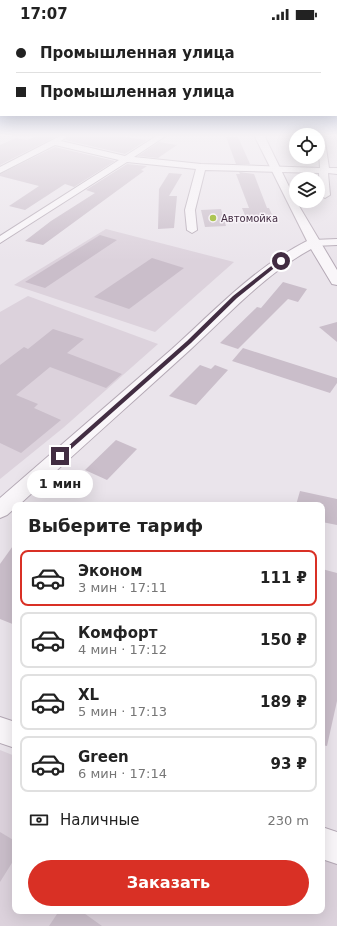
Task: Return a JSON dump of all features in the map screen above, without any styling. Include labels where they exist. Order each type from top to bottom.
[{"type":"street","points":[[0,240],[98,177]]},
{"type":"street","points":[[192,230],[190,210],[198,177]]},
{"type":"street","points":[[280,177],[313,243],[337,281]]},
{"type":"street","points":[[0,510],[189,342],[235,297],[292,252],[313,243],[337,242]]},
{"type":"street","points":[[0,730],[12,734]]},
{"type":"street","points":[[325,844],[337,848]]},
{"type":"shaded area","points":[[106,229],[234,262],[155,332],[14,285]]},
{"type":"shaded area","points":[[28,296],[158,344],[63,428],[0,479],[0,312]]},
{"type":"shaded area","points":[[0,750],[12,755],[12,914],[325,914],[325,858],[337,862],[337,926],[0,926]]},
{"type":"building","points":[[4,177],[90,177],[74,187],[65,184],[25,210],[9,206],[39,186]]},
{"type":"building","points":[[107,177],[136,177],[43,245],[25,241],[51,221],[95,193],[86,190]]},
{"type":"building","points":[[167,177],[180,177],[169,196],[177,196],[174,228],[158,229],[159,189]]},
{"type":"building","points":[[237,177],[255,177],[267,208],[269,208],[274,219],[247,220],[242,208],[249,208]]},
{"type":"building","name":"Автомойка","points":[[221,209],[226,226],[205,227],[201,210]]},
{"type":"building","points":[[100,235],[117,240],[45,288],[25,282]]},
{"type":"building","points":[[152,258],[184,268],[129,309],[94,297]]},
{"type":"building","points":[[283,282],[307,289],[298,302],[288,299],[238,349],[220,343],[257,307],[261,308]]},
{"type":"building","points":[[337,322],[337,342],[319,327]]},
{"type":"building","points":[[53,329],[84,339],[67,353],[122,374],[106,388],[50,367],[16,395],[38,404],[34,408],[61,420],[21,453],[0,443],[0,365],[24,347],[28,349]]},
{"type":"building","points":[[243,348],[337,378],[337,383],[330,393],[232,361]]},
{"type":"building","points":[[200,365],[211,369],[215,365],[228,370],[196,405],[169,396]]},
{"type":"building","points":[[116,440],[137,449],[107,480],[85,470]]},
{"type":"building","points":[[300,491],[337,499],[337,525],[325,523],[325,502],[297,502]]},
{"type":"building","points":[[12,547],[12,624],[0,619],[0,564]]},
{"type":"building","points":[[325,570],[337,573],[337,701],[327,746],[325,746]]},
{"type":"building","points":[[0,832],[12,839],[12,863],[0,882]]},
{"type":"building","points":[[57,914],[85,914],[102,926],[49,926]]},
{"type":"place","name":"Автомойка","points":[[213,218]]},
{"type":"route","points":[[60,456],[189,342],[235,297],[281,261]]}]
